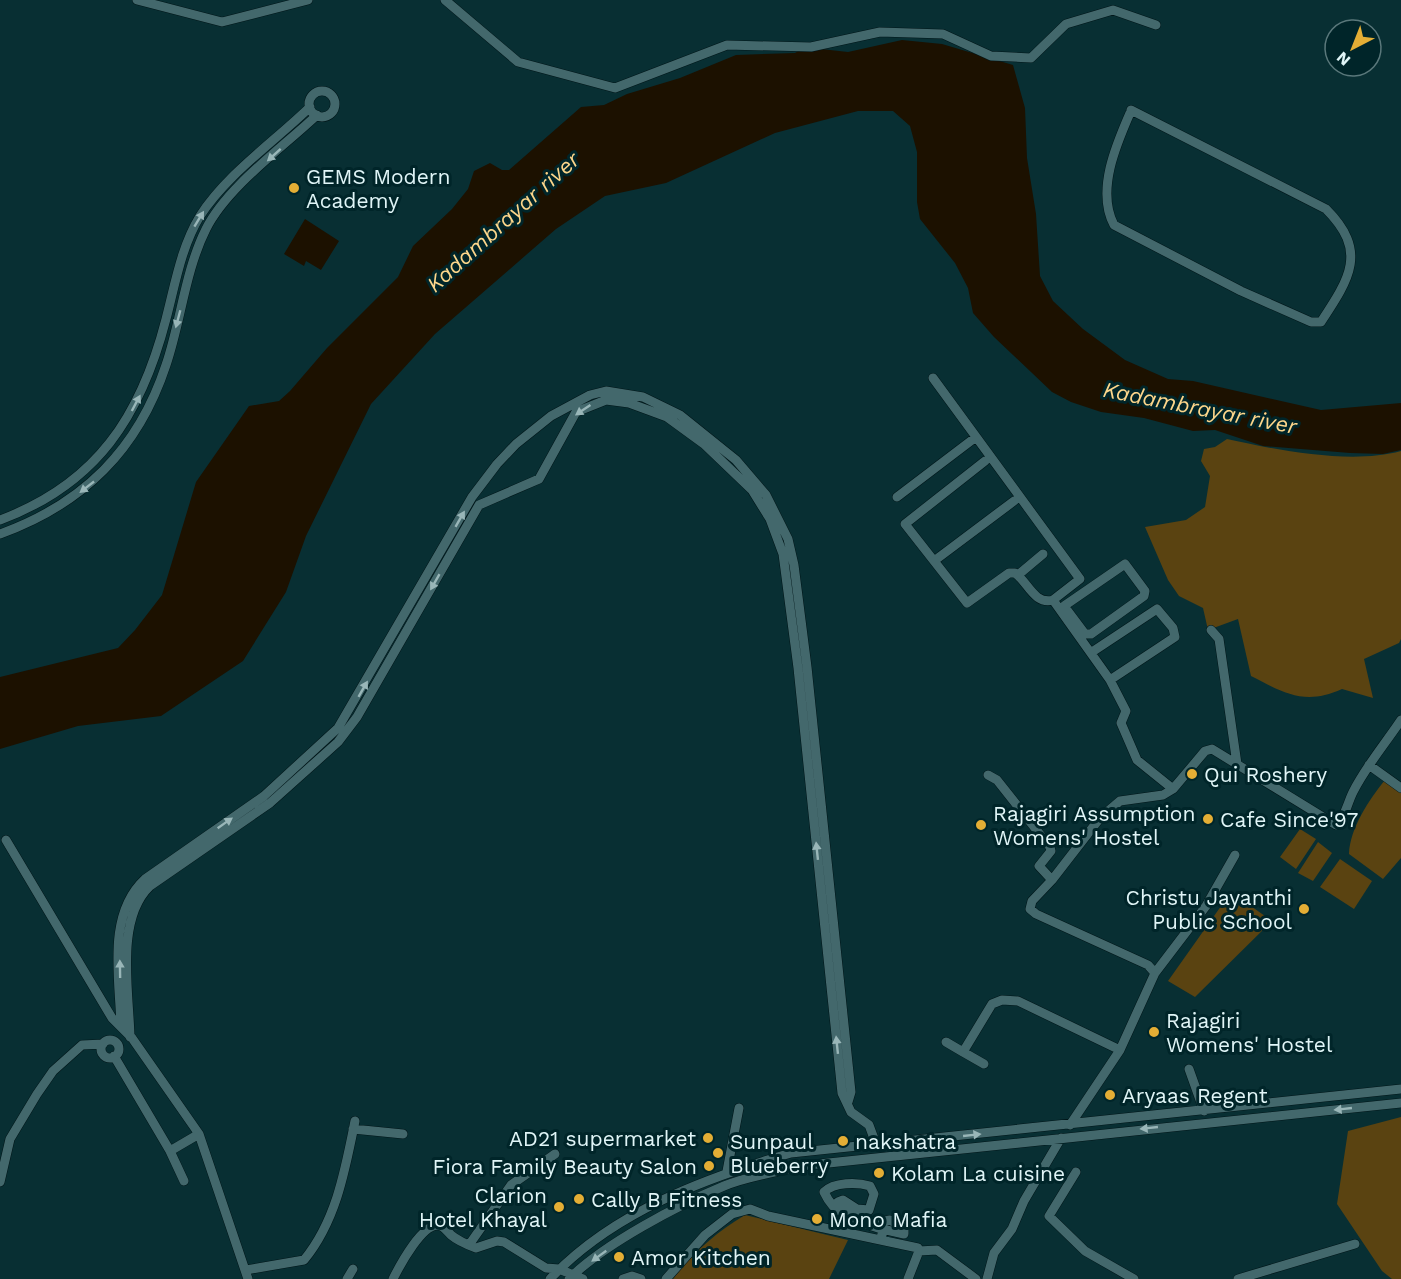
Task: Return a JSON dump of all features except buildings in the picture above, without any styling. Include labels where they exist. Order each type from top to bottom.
[{"type":"street","points":[[137,0],[222,22],[308,0]]},
{"type":"street","points":[[445,0],[518,62],[615,88],[727,45],[810,47],[880,32],[901,32],[943,34],[991,56],[1031,58],[1066,24],[1113,10],[1156,25]]},
{"type":"street","points":[[0,534],[27,524],[92,484],[120,452],[135,428],[166,366],[197,249],[207,227],[239,187],[317,116],[328,116],[333,111],[334,97],[328,92],[317,92],[310,100],[310,107],[317,116]]},
{"type":"street","points":[[0,520],[57,492],[82,475],[110,445],[125,423],[154,360],[185,246],[201,216],[233,178],[310,107]]},
{"type":"street","points":[[1131,112],[1326,209],[1342,225],[1352,249],[1351,263],[1335,301],[1321,322],[1311,322],[1241,291],[1114,225],[1108,213],[1113,161],[1115,149],[1131,112]]},
{"type":"street","points":[[933,378],[1080,579],[1053,600],[1046,602],[1038,599],[1018,575],[1009,573],[967,603],[905,524],[985,460]]},
{"type":"street","points":[[115,1042],[122,1028],[121,922],[133,892],[145,879],[264,796],[338,728],[472,497],[506,453],[533,429],[564,408],[590,395],[619,392],[643,397],[671,410],[724,449],[766,495],[788,539],[794,565],[807,667],[851,1092],[848,1102]]},
{"type":"street","points":[[131,1037],[129,933],[131,916],[140,897],[150,886],[270,803],[338,742],[357,717],[479,505],[539,479],[576,412],[600,402],[618,401],[658,412],[718,456],[752,490],[770,519],[779,542],[785,566],[798,668],[842,1093],[856,1117],[873,1130],[876,1144]]},
{"type":"street","points":[[125,423],[135,428]]},
{"type":"street","points":[[897,497],[976,437]]},
{"type":"street","points":[[934,561],[1014,501]]},
{"type":"street","points":[[1018,575],[1043,554]]},
{"type":"street","points":[[1053,600],[1085,634],[1091,634],[1144,596],[1146,591],[1125,564],[1062,607]]},
{"type":"street","points":[[1062,607],[1110,680],[1126,711],[1121,723],[1137,760],[1173,789]]},
{"type":"street","points":[[1092,652],[1156,609],[1173,628],[1175,637],[1110,680]]},
{"type":"street","points":[[1211,630],[1219,639],[1237,764]]},
{"type":"street","points":[[1155,973],[1148,965],[1036,914],[1030,909],[1032,901],[1052,880],[1100,818],[1120,801],[1164,795],[1173,789],[1207,750],[1219,751],[1335,825],[1345,813],[1352,793],[1369,765],[1401,720]]},
{"type":"street","points":[[1369,765],[1401,788]]},
{"type":"street","points":[[988,775],[997,780],[1050,847],[1051,851],[1039,866],[1052,880]]},
{"type":"street","points":[[6,840],[112,1018],[131,1037],[199,1134],[247,1275],[304,1260],[315,1247],[328,1225],[346,1168],[354,1125],[403,1134]]},
{"type":"street","points":[[1070,1125],[1120,1050],[1155,973],[1206,906],[1235,855]]},
{"type":"street","points":[[963,1052],[986,1011],[992,1004],[1002,1000],[1023,1004],[1120,1050]]},
{"type":"street","points":[[0,1182],[10,1139],[53,1071],[82,1045],[103,1044],[110,1040],[115,1042],[119,1049],[114,1056]]},
{"type":"street","points":[[946,1042],[984,1064]]},
{"type":"street","points":[[103,1044],[104,1055],[114,1056]]},
{"type":"street","points":[[114,1056],[170,1151],[184,1180]]},
{"type":"street","points":[[1189,1069],[1204,1111]]},
{"type":"street","points":[[550,1279],[559,1269],[623,1222],[686,1188],[727,1172],[791,1153],[1401,1089]]},
{"type":"street","points":[[393,1279],[415,1243],[427,1229],[435,1225],[476,1248],[497,1241],[504,1242],[546,1268],[559,1269],[575,1278],[605,1251],[665,1214],[725,1185],[800,1166],[1401,1103]]},
{"type":"street","points":[[727,1172],[739,1108]]},
{"type":"street","points":[[170,1151],[199,1134]]},
{"type":"street","points":[[987,1279],[994,1253],[1012,1229],[1024,1201],[1061,1138]]},
{"type":"street","points":[[468,1245],[511,1185],[555,1154]]},
{"type":"street","points":[[1076,1172],[1049,1215],[1085,1251],[1134,1279]]},
{"type":"street","points":[[666,1279],[705,1235],[732,1214],[750,1209],[768,1216],[882,1234],[904,1234],[904,1228],[891,1220],[876,1223],[838,1208],[838,1202],[843,1200],[857,1209],[869,1210],[874,1194],[870,1186],[858,1182],[828,1188],[824,1192],[836,1211],[842,1216],[882,1234],[918,1248],[919,1251]]},
{"type":"street","points":[[1239,1279],[1355,1244]]},
{"type":"street","points":[[919,1251],[937,1250],[976,1279]]},
{"type":"street","points":[[908,1279],[919,1251]]},
{"type":"street","points":[[347,1279],[353,1269]]},
{"type":"street","points":[[623,1279],[632,1276],[641,1279]]},
{"type":"shaded area","points":[[1227,439],[1291,451],[1337,456],[1360,457],[1401,451],[1401,639],[1399,643],[1364,659],[1373,698],[1342,689],[1317,697],[1306,697],[1274,688],[1251,676],[1238,619],[1208,630],[1203,608],[1179,596],[1168,580],[1145,527],[1186,520],[1205,507],[1210,476],[1201,461],[1204,449],[1215,447]]},
{"type":"shaded area","points":[[1385,780],[1401,792],[1401,858],[1383,879],[1349,854],[1357,824]]},
{"type":"shaded area","points":[[1300,829],[1316,839],[1296,869],[1280,857]]},
{"type":"shaded area","points":[[1318,842],[1332,853],[1313,881],[1298,873]]},
{"type":"shaded area","points":[[1340,859],[1372,881],[1354,909],[1320,887]]},
{"type":"shaded area","points":[[1231,892],[1272,921],[1195,997],[1168,981]]},
{"type":"shaded area","points":[[1401,1117],[1401,1279],[1392,1279],[1382,1271],[1337,1204],[1348,1131]]},
{"type":"shaded area","points":[[745,1215],[848,1240],[829,1279],[673,1279],[706,1244]]},
{"type":"water","name":"Kadambrayar river","points":[[902,40],[942,44],[1013,65],[1025,108],[1027,158],[1036,214],[1040,276],[1053,301],[1083,329],[1125,360],[1168,379],[1193,381],[1321,410],[1401,403],[1401,450],[1383,454],[1263,446],[1215,430],[1193,431],[1144,418],[1101,412],[1071,402],[1052,392],[994,337],[973,313],[968,288],[955,263],[920,219],[917,202],[917,152],[910,126],[893,111],[858,111],[775,133],[666,183],[605,196],[556,229],[435,334],[371,404],[306,536],[286,592],[243,661],[161,716],[78,726],[0,749],[0,677],[118,648],[135,630],[162,595],[196,482],[249,406],[279,401],[290,391],[327,348],[398,277],[413,246],[452,209],[468,189],[474,171],[490,163],[502,170],[509,170],[581,107],[604,105],[627,94],[680,78],[736,55],[795,53],[802,49],[848,52]]},
{"type":"water","points":[[305,219],[339,241],[321,270],[306,261],[304,266],[284,254]]},
{"type":"place","name":"GEMS Modern Academy","points":[[294,188]]},
{"type":"place","name":"Qui Roshery","points":[[1192,774]]},
{"type":"place","name":"Cafe Since'97","points":[[1208,819]]},
{"type":"place","name":"Rajagiri Assumption Womens' Hostel","points":[[981,825]]},
{"type":"place","name":"Christu Jayanthi Public School","points":[[1304,909]]},
{"type":"place","name":"Rajagiri Womens' Hostel","points":[[1154,1032]]},
{"type":"place","name":"Aryaas Regent","points":[[1110,1095]]},
{"type":"place","name":"AD21 supermarket","points":[[708,1138]]},
{"type":"place","name":"nakshatra","points":[[843,1141]]},
{"type":"place","name":"Sunpaul Blueberry","points":[[718,1153]]},
{"type":"place","name":"Fiora Family Beauty Salon","points":[[709,1166]]},
{"type":"place","name":"Kolam La cuisine","points":[[879,1173]]},
{"type":"place","name":"Cally B Fitness","points":[[579,1199]]},
{"type":"place","name":"Clarion Hotel Khayal","points":[[559,1207]]},
{"type":"place","name":"Mono Mafia","points":[[817,1219]]},
{"type":"place","name":"Amor Kitchen","points":[[619,1257]]}]
